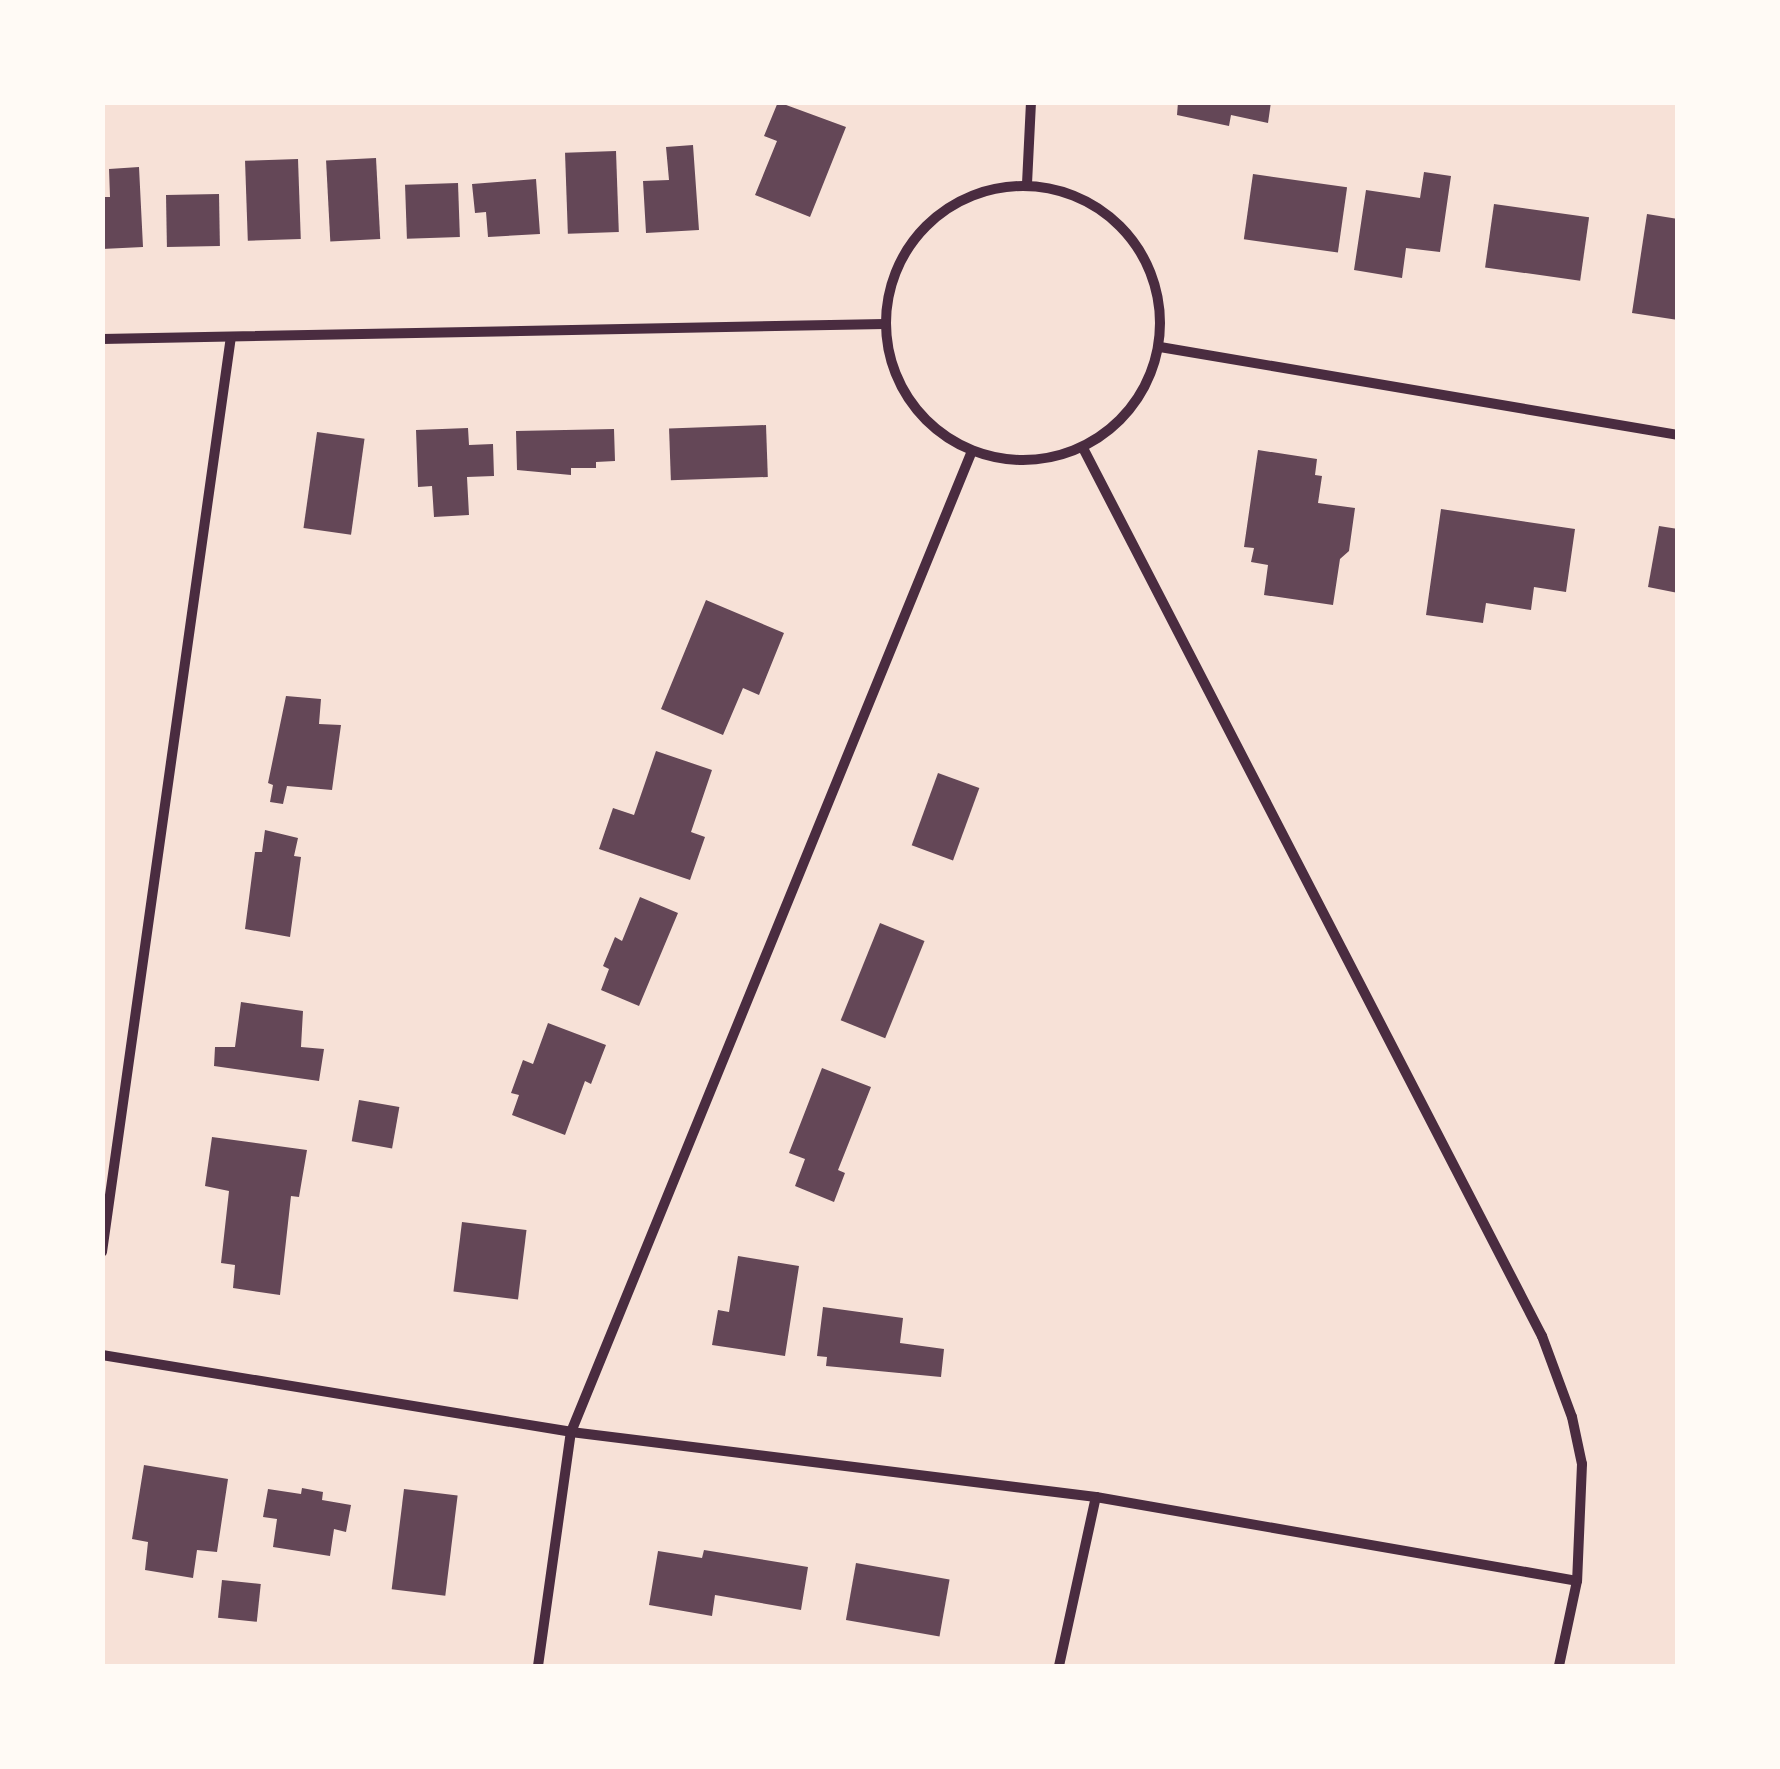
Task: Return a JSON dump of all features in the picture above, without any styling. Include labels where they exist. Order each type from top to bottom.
[{"type":"street","points":[[1027,184],[1031,102]]},
{"type":"street","points":[[1027,184],[1066,192],[1102,208],[1131,236],[1151,270],[1156,288],[1161,308],[1160,347],[1145,388],[1119,424],[1083,448],[1046,459],[1009,460],[972,451],[937,430],[910,401],[892,364],[885,324],[891,280],[922,230],[943,209],[983,190],[1027,184]]},
{"type":"street","points":[[102,339],[885,324]]},
{"type":"street","points":[[102,1252],[231,337]]},
{"type":"street","points":[[1160,347],[1678,435]]},
{"type":"street","points":[[1083,448],[1542,1336],[1572,1417],[1582,1464],[1577,1581],[1559,1666]]},
{"type":"street","points":[[538,1666],[571,1432],[972,451]]},
{"type":"street","points":[[102,1355],[571,1432],[1096,1497],[1577,1581]]},
{"type":"street","points":[[1059,1666],[1096,1497]]},
{"type":"building","points":[[778,102],[846,127],[810,217],[755,195],[777,141],[764,136]]},
{"type":"building","points":[[1178,102],[1271,102],[1268,123],[1231,115],[1229,126],[1177,115]]},
{"type":"building","points":[[693,145],[699,230],[646,233],[643,181],[669,180],[666,147]]},
{"type":"building","points":[[616,151],[619,232],[568,234],[565,153]]},
{"type":"building","points":[[376,158],[380,239],[330,242],[326,161]]},
{"type":"building","points":[[298,159],[301,239],[248,241],[245,161]]},
{"type":"building","points":[[139,167],[143,247],[102,249],[102,197],[110,197],[109,169]]},
{"type":"building","points":[[1424,172],[1451,176],[1440,252],[1406,248],[1402,278],[1354,270],[1366,190],[1420,198]]},
{"type":"building","points":[[1253,174],[1347,187],[1338,253],[1244,239]]},
{"type":"building","points":[[536,179],[540,234],[488,237],[486,212],[475,213],[472,184]]},
{"type":"building","points":[[458,183],[460,237],[407,239],[405,185]]},
{"type":"building","points":[[219,194],[220,246],[167,247],[166,195]]},
{"type":"building","points":[[1494,204],[1589,217],[1580,281],[1485,267]]},
{"type":"building","points":[[1647,214],[1678,219],[1678,320],[1632,313]]},
{"type":"building","points":[[766,425],[768,477],[671,480],[669,428]]},
{"type":"building","points":[[468,428],[469,445],[493,444],[494,476],[467,477],[469,515],[434,517],[432,486],[418,487],[416,430]]},
{"type":"building","points":[[614,429],[615,461],[596,462],[596,468],[571,468],[571,475],[517,470],[516,431]]},
{"type":"building","points":[[317,432],[365,439],[351,535],[304,528]]},
{"type":"building","points":[[1258,450],[1317,459],[1315,475],[1322,476],[1318,503],[1355,508],[1349,551],[1340,559],[1333,605],[1264,595],[1268,565],[1251,562],[1254,548],[1244,547]]},
{"type":"building","points":[[1441,509],[1575,529],[1566,592],[1534,587],[1531,610],[1486,603],[1483,623],[1426,615]]},
{"type":"building","points":[[1659,526],[1678,529],[1678,593],[1648,587]]},
{"type":"building","points":[[706,600],[784,633],[759,695],[743,688],[723,735],[661,709]]},
{"type":"building","points":[[286,696],[321,699],[319,724],[341,725],[332,790],[287,786],[283,804],[270,802],[273,785],[268,783]]},
{"type":"building","points":[[656,751],[712,770],[691,832],[705,837],[690,880],[599,849],[613,808],[634,815]]},
{"type":"building","points":[[938,773],[979,788],[953,860],[912,845]]},
{"type":"building","points":[[265,830],[298,838],[294,856],[301,857],[290,937],[245,929],[255,852],[262,852]]},
{"type":"building","points":[[640,897],[678,913],[639,1006],[601,990],[609,969],[603,966],[615,937],[622,941]]},
{"type":"building","points":[[880,923],[925,941],[885,1038],[841,1020]]},
{"type":"building","points":[[241,1002],[303,1011],[301,1047],[324,1049],[319,1081],[214,1066],[215,1047],[235,1047]]},
{"type":"building","points":[[548,1023],[606,1045],[591,1084],[585,1081],[565,1135],[512,1115],[519,1095],[511,1093],[523,1060],[533,1064]]},
{"type":"building","points":[[822,1068],[871,1087],[838,1170],[845,1173],[834,1202],[795,1186],[805,1159],[789,1153]]},
{"type":"building","points":[[359,1100],[399,1107],[392,1148],[352,1141]]},
{"type":"building","points":[[212,1137],[307,1150],[299,1197],[291,1196],[280,1295],[233,1288],[235,1265],[221,1263],[229,1191],[205,1186]]},
{"type":"building","points":[[462,1222],[527,1230],[518,1299],[453,1291]]},
{"type":"building","points":[[738,1256],[799,1266],[785,1356],[712,1345],[718,1310],[729,1312]]},
{"type":"building","points":[[823,1307],[903,1318],[900,1343],[944,1349],[941,1377],[826,1366],[827,1357],[817,1356]]},
{"type":"building","points":[[144,1465],[228,1479],[217,1552],[197,1550],[193,1578],[145,1570],[148,1542],[132,1539]]},
{"type":"building","points":[[302,1488],[323,1492],[322,1500],[351,1505],[346,1532],[334,1529],[330,1556],[273,1547],[277,1519],[263,1517],[268,1489],[301,1494]]},
{"type":"building","points":[[404,1489],[458,1496],[445,1596],[392,1589]]},
{"type":"building","points":[[704,1550],[808,1567],[801,1610],[715,1595],[712,1616],[649,1605],[658,1551],[702,1558]]},
{"type":"building","points":[[856,1563],[950,1579],[939,1637],[846,1620]]},
{"type":"building","points":[[222,1580],[261,1584],[257,1622],[218,1618]]}]
